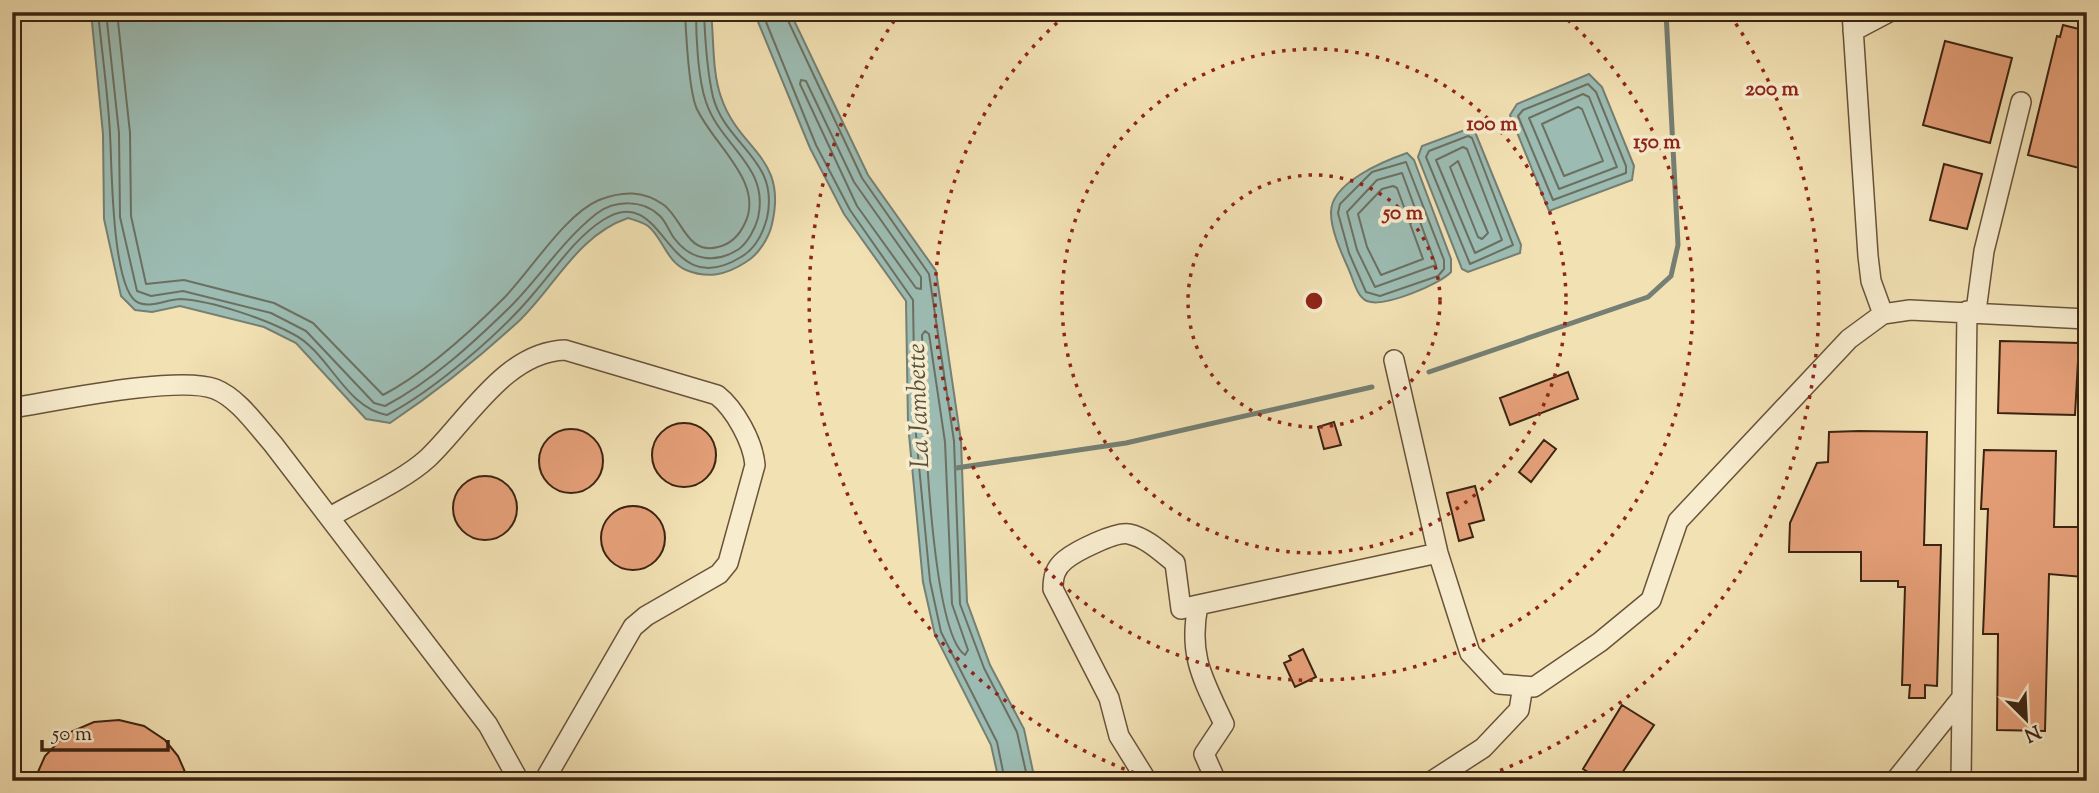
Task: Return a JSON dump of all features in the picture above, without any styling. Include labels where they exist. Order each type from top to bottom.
[{"type":"street","points":[[1883,314],[1871,281],[1868,256],[1853,22],[1889,12]]},
{"type":"street","points":[[1961,781],[1960,700],[1971,311],[2021,102]]},
{"type":"street","points":[[1394,360],[1438,553],[1470,653],[1499,684],[1534,687],[1600,642],[1651,600],[1678,521],[1808,379],[1849,339],[1883,314],[1910,310],[1971,311],[2087,319]]},
{"type":"street","points":[[330,517],[427,459],[504,377],[553,350],[565,350],[716,394],[727,402],[754,455],[755,465],[728,564],[719,574],[646,616],[633,627],[544,781]]},
{"type":"street","points":[[12,408],[180,384],[215,389],[237,404],[273,444],[488,725],[519,781]]},
{"type":"street","points":[[1147,781],[1119,736],[1109,698],[1053,589],[1053,575],[1065,560],[1115,534],[1129,534],[1149,542],[1175,563],[1181,609],[1438,553]]},
{"type":"street","points":[[1198,605],[1194,625],[1196,663],[1224,724],[1204,754],[1216,781]]},
{"type":"street","points":[[1432,781],[1483,748],[1519,710],[1523,686]]},
{"type":"street","points":[[1895,781],[1960,700]]},
{"type":"water","points":[[91,12],[711,12],[715,66],[721,97],[729,115],[768,168],[773,183],[775,201],[771,229],[762,246],[750,259],[731,270],[709,275],[694,273],[679,266],[653,231],[643,223],[628,218],[610,226],[581,249],[520,320],[457,374],[390,423],[366,419],[296,343],[264,327],[180,306],[152,312],[135,310],[121,296],[104,219],[103,134]]},
{"type":"water","name":"La Jambette","points":[[754,12],[790,12],[868,175],[936,271],[961,441],[967,602],[990,665],[1024,729],[1035,781],[999,781],[991,745],[935,635],[923,582],[908,424],[906,301],[844,214],[810,148]]},
{"type":"water","points":[[1589,74],[1602,87],[1634,166],[1632,180],[1549,211],[1510,115],[1517,104]]},
{"type":"water","points":[[1473,127],[1521,245],[1520,253],[1468,272],[1462,269],[1418,157],[1422,146]]},
{"type":"water","points":[[1407,153],[1414,160],[1451,259],[1451,272],[1436,283],[1411,294],[1386,301],[1367,301],[1358,292],[1337,242],[1331,220],[1333,202],[1339,192],[1360,175]]},
{"type":"building","points":[[2063,25],[2087,31],[2087,170],[2028,155],[2057,36],[2060,37]]},
{"type":"building","points":[[1945,41],[2012,58],[1990,143],[1923,125]]},
{"type":"building","points":[[1944,164],[1982,174],[1967,229],[1930,220]]},
{"type":"building","points":[[2000,341],[2079,343],[2075,415],[1998,413]]},
{"type":"building","points":[[1568,372],[1578,399],[1510,425],[1500,398]]},
{"type":"building","points":[[1334,422],[1341,445],[1324,449],[1318,427]]},
{"type":"building","points":[[684,423],[702,429],[710,437],[716,455],[710,473],[702,481],[684,487],[666,481],[658,473],[652,455],[658,437],[666,429]]},
{"type":"building","points":[[571,429],[589,435],[597,443],[603,461],[597,479],[589,487],[571,493],[553,487],[545,479],[539,461],[545,443],[553,435]]},
{"type":"building","points":[[1829,432],[1927,432],[1924,545],[1941,545],[1937,686],[1925,685],[1925,698],[1909,698],[1910,685],[1902,685],[1905,587],[1898,587],[1898,581],[1861,581],[1861,552],[1789,552],[1790,523],[1817,463],[1828,462]]},
{"type":"building","points":[[1544,440],[1556,449],[1531,482],[1519,472]]},
{"type":"building","points":[[1984,450],[2056,451],[2054,527],[2085,527],[2083,577],[2049,574],[2045,731],[1997,730],[1998,634],[1983,634],[1988,509],[1981,509]]},
{"type":"building","points":[[485,476],[503,482],[511,490],[517,508],[511,526],[503,534],[485,540],[467,534],[459,526],[453,508],[459,490],[467,482]]},
{"type":"building","points":[[1475,486],[1484,520],[1469,524],[1473,537],[1459,541],[1447,493]]},
{"type":"building","points":[[633,506],[651,512],[659,520],[665,538],[659,556],[651,564],[633,570],[615,564],[607,556],[601,538],[607,520],[615,512]]},
{"type":"building","points":[[1303,649],[1316,677],[1295,687],[1284,663],[1291,660],[1289,656]]},
{"type":"building","points":[[1622,705],[1654,725],[1618,779],[1611,774],[1607,781],[1603,781],[1583,769]]},
{"type":"building","points":[[119,720],[144,726],[165,740],[178,756],[189,781],[34,781],[45,756],[66,734],[94,722]]},
{"type":"waterway","points":[[1429,372],[1648,297],[1671,276],[1678,245],[1666,12]]},
{"type":"waterway","points":[[956,468],[1126,443],[1372,387]]}]
